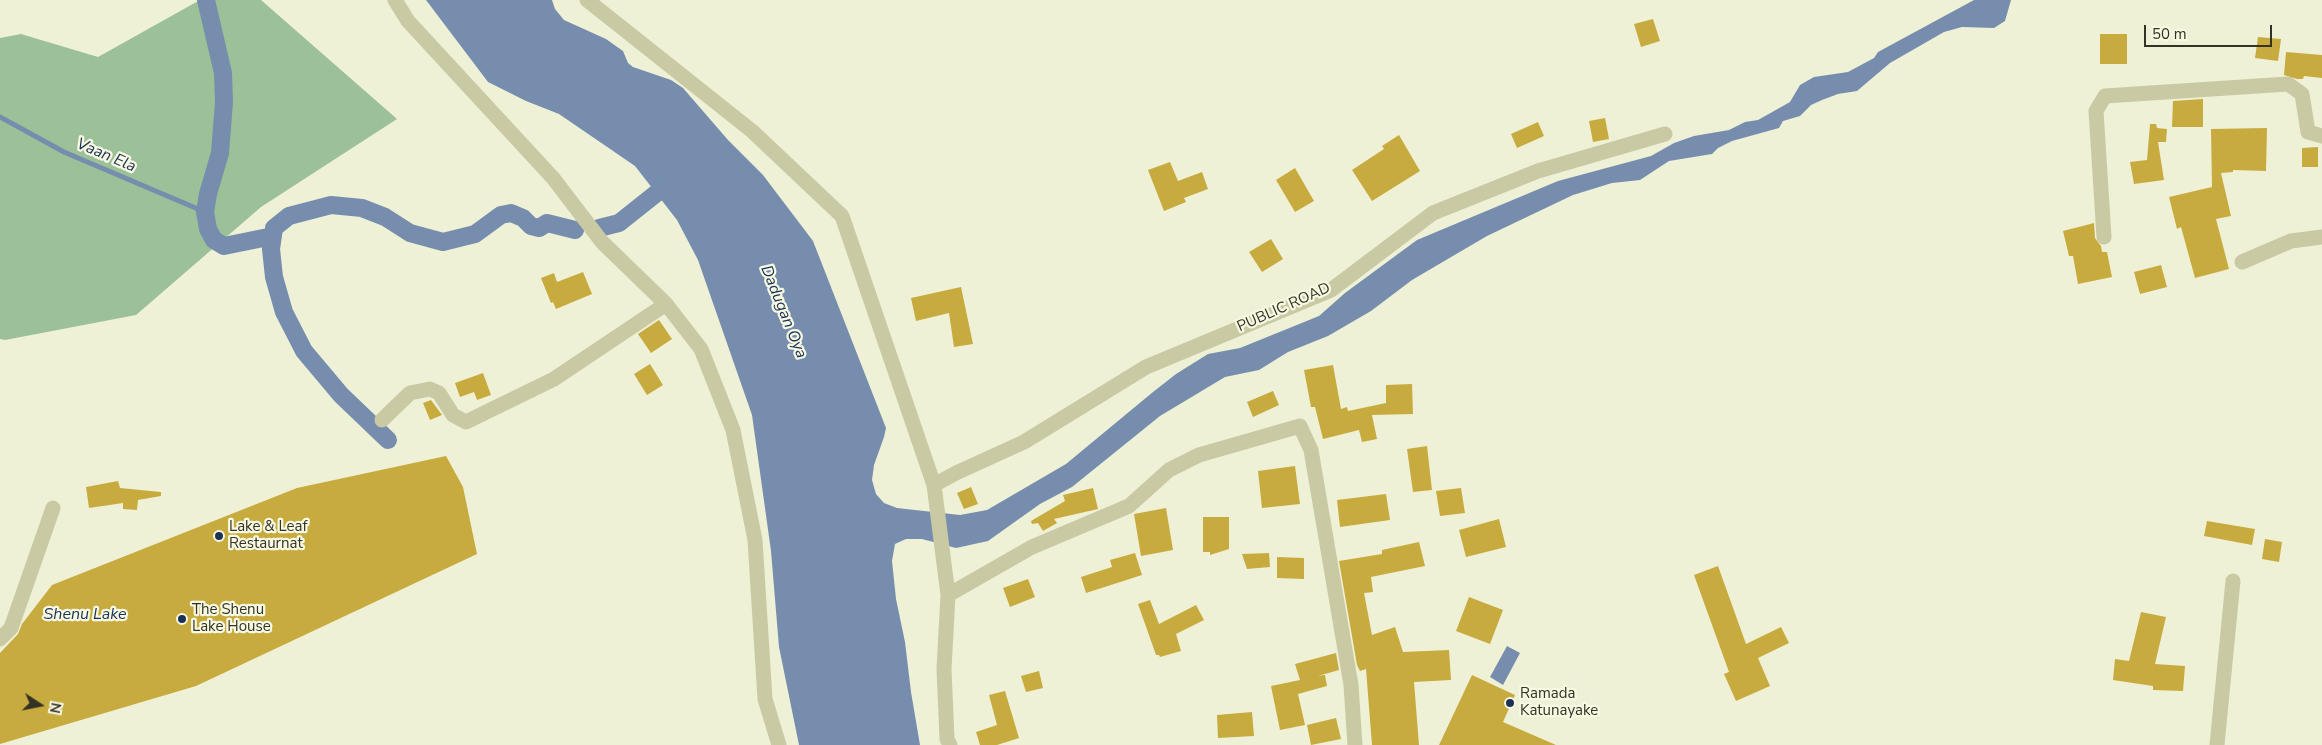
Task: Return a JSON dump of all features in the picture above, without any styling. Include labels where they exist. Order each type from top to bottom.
[{"type":"street","points":[[395,0],[408,21],[553,178],[602,242],[666,304],[701,349],[733,430],[755,540],[765,699],[778,745]]},
{"type":"street","points":[[587,0],[752,132],[842,216],[934,485],[948,594],[944,669],[947,739],[950,745]]},
{"type":"street","points":[[2104,237],[2096,111],[2105,96],[2288,84],[2302,94],[2308,132],[2322,136]]},
{"type":"street","name":"PUBLIC ROAD","points":[[934,485],[1024,442],[1146,367],[1331,290],[1433,213],[1538,171],[1665,134]]},
{"type":"street","points":[[2242,262],[2291,241],[2322,237]]},
{"type":"street","points":[[382,420],[410,393],[430,389],[439,394],[453,415],[466,422],[554,380],[666,304]]},
{"type":"street","points":[[948,594],[1032,547],[1129,506],[1169,470],[1198,455],[1300,426],[1311,450],[1351,685],[1355,745]]},
{"type":"street","points":[[0,639],[11,628],[53,508]]},
{"type":"street","points":[[2217,745],[2233,581]]},
{"type":"green space","points":[[200,0],[261,0],[397,119],[261,207],[136,315],[5,340],[0,339],[0,38],[21,34],[98,57]]},
{"type":"water","name":"Dadugan Oya","points":[[426,0],[552,0],[555,9],[564,20],[606,39],[623,51],[628,63],[633,67],[671,80],[683,88],[728,140],[763,175],[813,241],[886,428],[874,465],[872,480],[876,494],[884,503],[897,508],[960,515],[987,510],[1066,464],[1176,374],[1208,354],[1240,348],[1319,316],[1345,293],[1417,240],[1558,181],[1651,156],[1674,143],[1694,136],[1729,130],[1745,122],[1758,120],[1790,102],[1800,85],[1814,77],[1848,72],[1874,58],[1878,52],[1974,0],[2011,0],[2005,21],[1994,28],[1962,27],[1944,32],[1890,63],[1857,91],[1838,94],[1811,105],[1800,116],[1783,121],[1779,128],[1732,141],[1718,148],[1712,154],[1669,161],[1640,180],[1612,183],[1573,195],[1487,236],[1412,280],[1371,311],[1328,336],[1288,352],[1259,370],[1225,377],[1160,416],[1072,487],[1040,504],[988,541],[956,548],[922,539],[906,539],[895,544],[892,561],[896,599],[905,642],[920,745],[799,745],[779,647],[771,551],[752,415],[698,260],[677,220],[635,166],[559,114],[526,101],[488,82]]},
{"type":"water","points":[[1507,646],[1520,653],[1503,685],[1490,677]]},
{"type":"building","points":[[1653,19],[1660,41],[1641,47],[1634,24]]},
{"type":"building","points":[[2100,34],[2127,34],[2127,64],[2100,64]]},
{"type":"building","points":[[2258,37],[2281,39],[2278,61],[2255,58]]},
{"type":"building","points":[[2286,52],[2322,55],[2322,78],[2304,76],[2303,79],[2297,79],[2284,75]]},
{"type":"building","points":[[2203,99],[2203,127],[2172,127],[2173,101]]},
{"type":"building","points":[[1605,118],[1609,139],[1593,142],[1589,121]]},
{"type":"building","points":[[1538,122],[1544,136],[1517,148],[1511,134]]},
{"type":"building","points":[[2150,124],[2156,124],[2157,128],[2167,129],[2166,142],[2158,142],[2164,180],[2134,184],[2130,162],[2147,160]]},
{"type":"building","points":[[2267,128],[2266,171],[2233,170],[2233,172],[2221,173],[2231,216],[2216,219],[2229,269],[2195,278],[2181,227],[2177,229],[2169,197],[2212,187],[2211,129]]},
{"type":"building","points":[[1399,135],[1420,171],[1372,201],[1352,170],[1384,149],[1382,146]]},
{"type":"building","points":[[2318,147],[2318,167],[2302,167],[2302,148]]},
{"type":"building","points":[[1170,162],[1178,181],[1202,172],[1208,189],[1184,198],[1186,202],[1164,211],[1148,170]]},
{"type":"building","points":[[1295,168],[1314,201],[1295,212],[1276,180]]},
{"type":"building","points":[[2094,223],[2095,238],[2101,246],[2102,252],[2107,252],[2112,277],[2078,284],[2073,256],[2069,256],[2063,231]]},
{"type":"building","points":[[1271,239],[1283,259],[1262,272],[1249,252]]},
{"type":"building","points":[[2161,265],[2167,287],[2140,294],[2134,272]]},
{"type":"building","points":[[583,272],[592,294],[556,309],[553,302],[551,303],[541,278],[554,273],[557,282]]},
{"type":"building","points":[[961,287],[973,344],[954,347],[949,313],[916,321],[911,298]]},
{"type":"building","points":[[659,320],[672,339],[651,353],[638,334]]},
{"type":"building","points":[[650,364],[663,385],[647,395],[634,374]]},
{"type":"building","points":[[1333,365],[1341,409],[1347,407],[1348,411],[1386,403],[1386,385],[1412,384],[1413,414],[1372,415],[1377,439],[1362,442],[1359,430],[1323,439],[1315,407],[1311,407],[1304,370]]},
{"type":"building","points":[[483,373],[491,395],[477,400],[474,392],[460,397],[455,383]]},
{"type":"building","points":[[1273,391],[1279,405],[1253,417],[1247,402]]},
{"type":"building","points":[[431,400],[442,415],[430,420],[423,403]]},
{"type":"building","points":[[1427,446],[1432,490],[1413,492],[1407,449]]},
{"type":"building","name":"The Shenu Lake House","points":[[446,456],[463,487],[477,554],[196,686],[0,744],[0,653],[18,634],[22,624],[52,585],[297,488]]},
{"type":"building","points":[[1295,466],[1300,504],[1262,508],[1258,471]]},
{"type":"building","points":[[118,481],[120,488],[161,492],[161,496],[138,500],[137,510],[123,509],[123,503],[89,508],[86,487]]},
{"type":"building","points":[[971,487],[978,504],[964,509],[957,493]]},
{"type":"building","points":[[1093,488],[1098,509],[1054,519],[1057,523],[1043,531],[1038,523],[1032,524],[1031,521],[1065,501],[1063,495]]},
{"type":"building","points":[[1461,488],[1465,513],[1440,516],[1436,491]]},
{"type":"building","points":[[1386,494],[1390,520],[1340,527],[1337,500]]},
{"type":"building","points":[[1166,508],[1173,550],[1141,556],[1134,514]]},
{"type":"building","points":[[1203,517],[1229,517],[1229,549],[1210,555],[1210,552],[1203,552]]},
{"type":"building","points":[[1499,519],[1506,547],[1466,557],[1459,530]]},
{"type":"building","points":[[2207,521],[2255,529],[2252,545],[2204,536]]},
{"type":"building","points":[[2265,539],[2282,542],[2279,562],[2262,559]]},
{"type":"building","points":[[1419,542],[1425,566],[1371,577],[1373,592],[1364,593],[1372,635],[1395,627],[1403,652],[1449,650],[1451,680],[1414,682],[1419,745],[1372,745],[1366,669],[1360,671],[1357,665],[1339,561],[1382,554],[1382,550]]},
{"type":"building","points":[[1135,553],[1142,575],[1086,593],[1081,577],[1112,567],[1110,560]]},
{"type":"building","points":[[1269,553],[1270,567],[1247,569],[1242,554]]},
{"type":"building","points":[[1277,557],[1304,558],[1304,579],[1277,578]]},
{"type":"building","points":[[1718,566],[1746,644],[1781,627],[1789,643],[1758,658],[1770,686],[1736,701],[1724,674],[1729,672],[1694,575]]},
{"type":"building","points":[[1028,579],[1035,597],[1010,607],[1003,588]]},
{"type":"building","points":[[1469,597],[1503,610],[1490,644],[1456,631]]},
{"type":"building","points":[[1150,600],[1159,624],[1196,605],[1204,620],[1176,634],[1181,651],[1160,657],[1156,655],[1138,604]]},
{"type":"building","points":[[2141,612],[2166,617],[2155,664],[2185,666],[2183,691],[2153,690],[2153,686],[2113,680],[2115,659],[2129,661]]},
{"type":"building","points":[[1336,653],[1339,670],[1318,676],[1325,675],[1327,686],[1298,694],[1305,725],[1280,730],[1271,686],[1300,680],[1295,664]]},
{"type":"building","points":[[1039,671],[1043,688],[1026,692],[1021,676]]},
{"type":"building","points":[[1472,675],[1515,695],[1503,722],[1556,745],[1439,745]]},
{"type":"building","points":[[1005,691],[1019,738],[997,745],[980,745],[976,732],[997,725],[989,695]]},
{"type":"building","points":[[1252,712],[1254,736],[1218,738],[1217,715]]},
{"type":"building","points":[[1336,718],[1341,739],[1311,745],[1307,725]]},
{"type":"waterway","points":[[206,0],[223,73],[224,102],[220,153],[208,194],[205,212],[208,229],[214,240],[224,246],[273,236]]},
{"type":"waterway","name":"Vaan Ela","points":[[0,117],[64,152],[205,212]]},
{"type":"waterway","points":[[599,228],[619,223],[658,192],[677,181]]},
{"type":"waterway","points":[[388,440],[341,395],[304,351],[284,312],[274,277],[271,249],[274,228],[289,216],[331,205],[362,208],[385,217],[410,233],[443,242],[475,234],[501,215],[511,213],[523,218],[531,226],[539,228],[547,223],[575,230]]},
{"type":"place","name":"Lake & Leaf Restaurnat","points":[[219,536]]},
{"type":"place","name":"The Shenu Lake House","points":[[182,619]]},
{"type":"place","name":"Ramada Katunayake","points":[[1510,703]]},
{"type":"water label","name":"Shenu Lake","points":[[85,615]]}]
